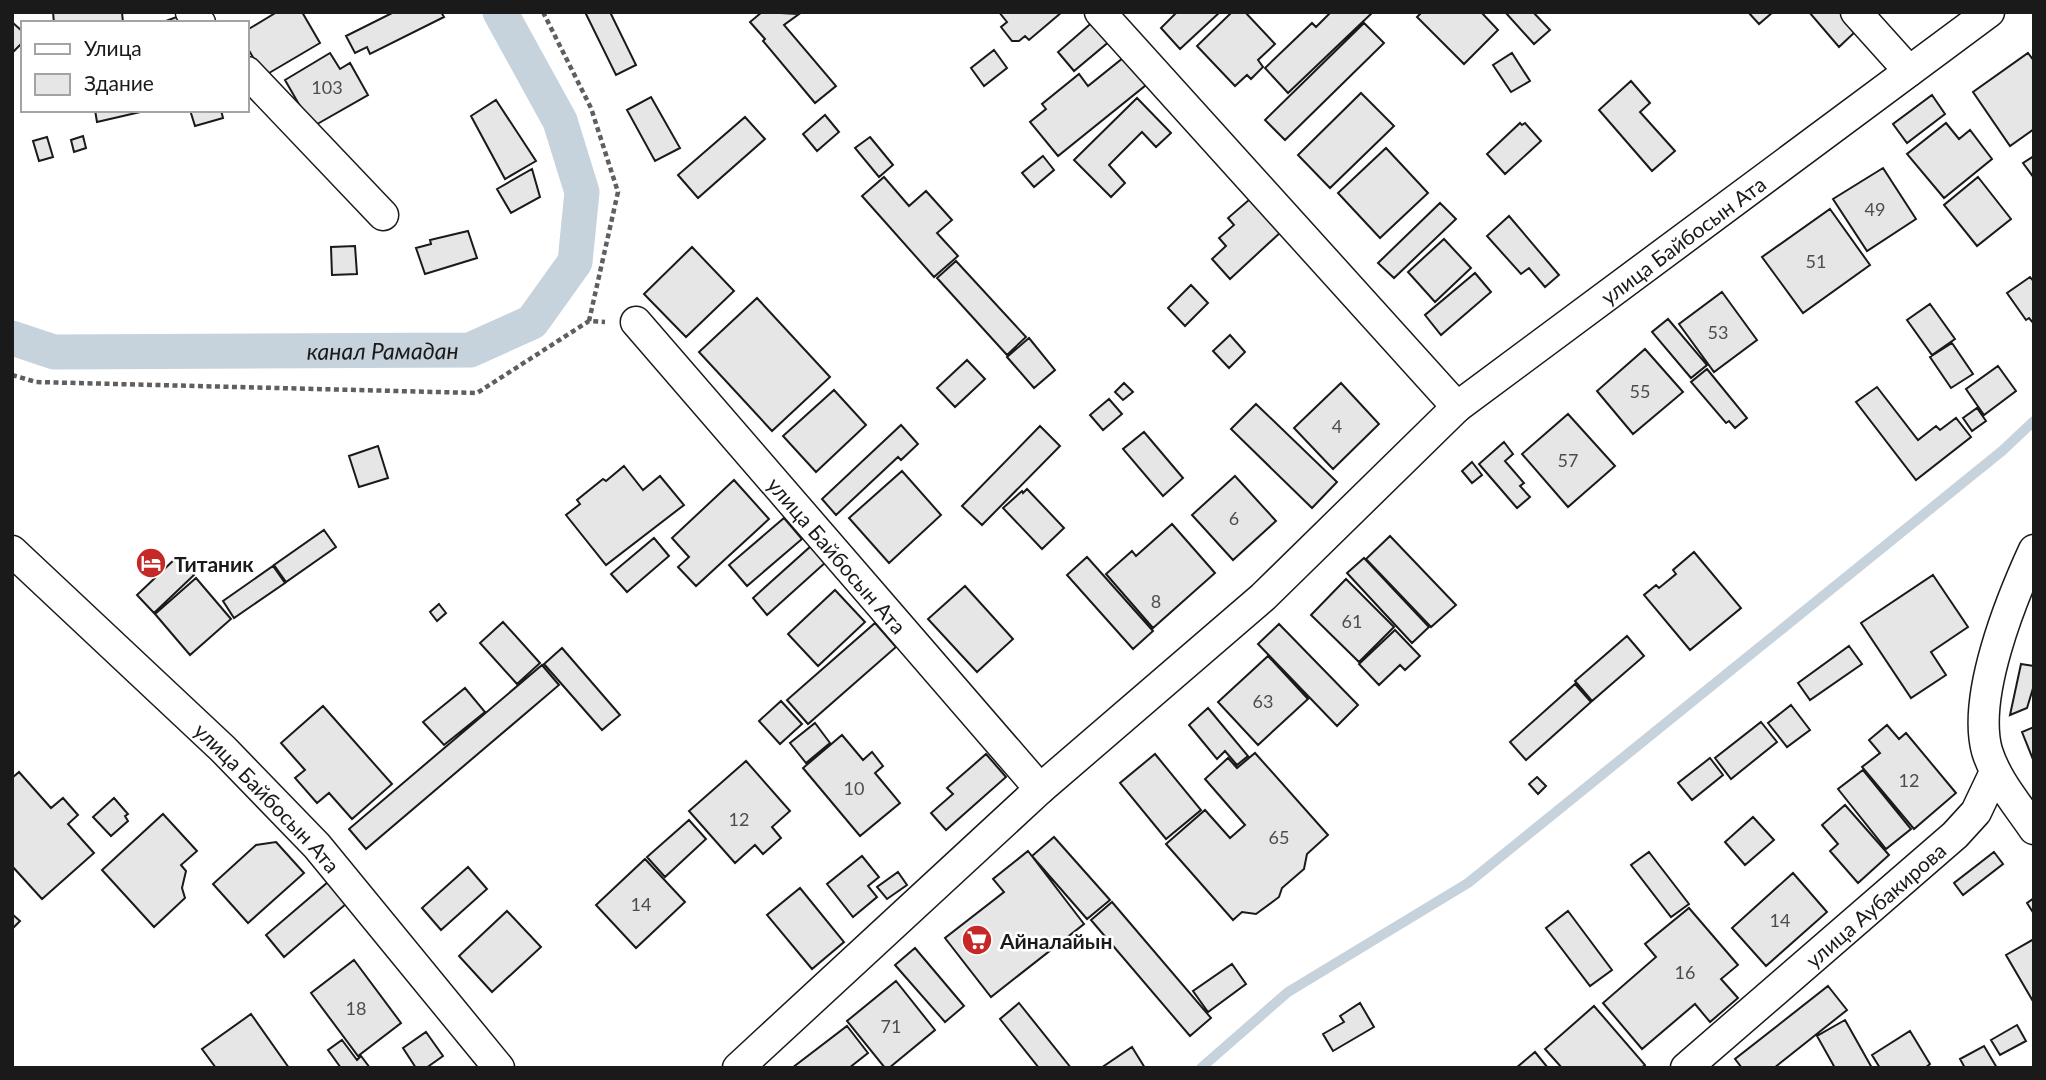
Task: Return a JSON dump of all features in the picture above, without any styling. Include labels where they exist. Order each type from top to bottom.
[{"type":"street","points":[[1100,12],[1457,407]]},
{"type":"street","points":[[1856,12],[1909,71]]},
{"type":"street","name":"улица Байбосын Ата","points":[[738,1068],[1040,789],[1263,597],[1457,407],[1989,12]]},
{"type":"street","points":[[248,73],[383,215]]},
{"type":"street","name":"улица Байбосын Ата","points":[[636,322],[1040,789]]},
{"type":"street","points":[[2034,550],[2013,595],[1993,663],[1984,714],[1987,748],[1996,772],[2034,829]]},
{"type":"street","name":"улица Байбосын Ата","points":[[12,551],[223,750],[317,846],[499,1068]]},
{"type":"street","name":"улица Аубакирова","points":[[1686,1068],[1955,835],[1976,812],[1996,772]]},
{"type":"path","points":[[12,375],[36,382],[477,393],[589,321],[618,192],[591,108],[542,12]]},
{"type":"building","points":[[53,12],[122,12],[123,21],[54,21]]},
{"type":"building","points":[[277,12],[302,12],[320,43],[264,76],[248,49],[248,29]]},
{"type":"building","points":[[394,12],[441,12],[444,17],[370,54],[367,47],[355,53],[346,36]]},
{"type":"building","points":[[585,12],[610,12],[636,65],[616,75]]},
{"type":"building","points":[[762,12],[799,14],[784,25],[836,86],[815,103],[750,22]]},
{"type":"building","points":[[999,12],[1062,12],[1029,40],[1025,36],[1019,41],[1012,41],[1001,27],[1007,22]]},
{"type":"building","points":[[1177,12],[1220,12],[1180,49],[1161,28]]},
{"type":"building","points":[[1232,12],[1245,12],[1275,44],[1258,60],[1263,67],[1251,79],[1247,75],[1235,86],[1197,46]]},
{"type":"building","points":[[1331,12],[1373,12],[1288,93],[1265,68],[1312,23],[1316,27]]},
{"type":"building","points":[[1422,12],[1481,12],[1498,30],[1464,64],[1417,17]]},
{"type":"building","points":[[1505,12],[1533,12],[1550,30],[1534,44]]},
{"type":"building","points":[[1748,12],[1773,12],[1759,24]]},
{"type":"building","points":[[1809,12],[1840,12],[1856,31],[1839,47]]},
{"type":"building","points":[[185,14],[187,21],[166,21]]},
{"type":"building","points":[[1095,20],[1111,40],[1074,71],[1058,52]]},
{"type":"building","points":[[12,22],[21,30],[21,44],[12,53]]},
{"type":"building","points":[[1364,23],[1384,43],[1285,140],[1265,120]]},
{"type":"building","points":[[994,50],[1007,68],[984,86],[971,68]]},
{"type":"building","points":[[330,53],[340,69],[350,63],[368,95],[312,127],[285,80]]},
{"type":"building","points":[[1512,53],[1530,81],[1511,92],[1493,65]]},
{"type":"building","points":[[2028,53],[2034,61],[2034,129],[2010,146],[1973,92]]},
{"type":"building","points":[[1128,54],[1151,81],[1058,156],[1030,122],[1046,109],[1042,104],[1079,74],[1088,86]]},
{"type":"building","points":[[1631,81],[1650,103],[1640,112],[1675,151],[1652,171],[1599,110]]},
{"type":"building","points":[[1361,93],[1394,126],[1330,188],[1298,155]]},
{"type":"building","points":[[1932,95],[1945,114],[1907,143],[1893,124]]},
{"type":"building","points":[[651,97],[680,148],[655,161],[627,110]]},
{"type":"building","points":[[1137,98],[1171,133],[1156,147],[1142,132],[1109,165],[1125,183],[1111,197],[1074,160]]},
{"type":"building","points":[[496,100],[536,161],[505,179],[471,116]]},
{"type":"building","points":[[95,112],[140,112],[97,122]]},
{"type":"building","points":[[191,112],[222,112],[223,118],[195,126]]},
{"type":"building","points":[[825,115],[839,132],[817,151],[803,134]]},
{"type":"building","points":[[745,117],[765,139],[698,198],[678,175]]},
{"type":"building","points":[[1520,123],[1525,123],[1541,141],[1505,174],[1487,154]]},
{"type":"building","points":[[1946,123],[1959,139],[1970,130],[1992,159],[1944,198],[1907,154]]},
{"type":"building","points":[[83,136],[86,148],[74,152],[71,140]]},
{"type":"building","points":[[47,137],[53,157],[39,161],[33,141]]},
{"type":"building","points":[[870,137],[893,165],[879,177],[855,148]]},
{"type":"building","points":[[1386,148],[1428,193],[1380,238],[1338,193]]},
{"type":"building","points":[[1043,156],[1054,170],[1034,187],[1022,173]]},
{"type":"building","points":[[2034,156],[2034,178],[2023,163]]},
{"type":"building","points":[[1883,168],[1916,219],[1867,251],[1833,199]]},
{"type":"building","points":[[532,169],[540,197],[511,213],[497,189]]},
{"type":"building","points":[[884,177],[909,206],[926,191],[952,220],[937,233],[958,256],[934,277],[862,196]]},
{"type":"building","points":[[1978,177],[2011,219],[1977,246],[1944,205]]},
{"type":"building","points":[[1250,199],[1283,230],[1230,279],[1212,259],[1226,246],[1219,238],[1234,225],[1228,218]]},
{"type":"building","points":[[1440,203],[1456,219],[1394,278],[1378,263]]},
{"type":"building","points":[[1830,209],[1870,265],[1803,313],[1762,257]]},
{"type":"building","points":[[1509,216],[1559,275],[1545,287],[1529,268],[1521,274],[1487,236]]},
{"type":"building","points":[[468,231],[477,258],[425,274],[416,248],[431,244],[430,240]]},
{"type":"building","points":[[1444,239],[1471,268],[1435,302],[1408,272]]},
{"type":"building","points":[[355,246],[357,274],[332,275],[331,247]]},
{"type":"building","points":[[692,247],[734,291],[686,337],[644,294]]},
{"type":"building","points":[[956,261],[1026,337],[1007,355],[937,278]]},
{"type":"building","points":[[1475,273],[1491,292],[1441,335],[1425,315]]},
{"type":"building","points":[[2030,277],[2034,282],[2034,324],[2029,318],[2026,320],[2007,293]]},
{"type":"building","points":[[1191,285],[1208,303],[1185,326],[1168,308]]},
{"type":"building","points":[[1722,292],[1757,340],[1714,372],[1679,324]]},
{"type":"building","points":[[757,298],[830,377],[772,431],[699,352]]},
{"type":"building","points":[[1930,304],[1955,339],[1932,355],[1907,320]]},
{"type":"building","points":[[1668,319],[1707,365],[1691,378],[1652,332]]},
{"type":"building","points":[[1230,335],[1245,352],[1229,368],[1213,351]]},
{"type":"building","points":[[1029,338],[1055,370],[1034,388],[1007,357]]},
{"type":"building","points":[[1952,343],[1973,374],[1951,388],[1930,357]]},
{"type":"building","points":[[1645,349],[1683,392],[1633,434],[1597,391]]},
{"type":"building","points":[[967,360],[985,379],[955,407],[937,388]]},
{"type":"building","points":[[1998,366],[2016,391],[1984,415],[1966,389]]},
{"type":"building","points":[[1707,369],[1747,418],[1735,428],[1729,421],[1726,423],[1691,382]]},
{"type":"building","points":[[1124,383],[1133,392],[1123,400],[1115,392]]},
{"type":"building","points":[[1341,383],[1379,424],[1333,469],[1294,428]]},
{"type":"building","points":[[1877,387],[1918,440],[1936,426],[1940,430],[1956,418],[1971,437],[1916,480],[1856,402]]},
{"type":"building","points":[[834,390],[866,425],[816,472],[783,436]]},
{"type":"building","points":[[1109,399],[1122,414],[1103,430],[1090,415]]},
{"type":"building","points":[[1256,404],[1337,482],[1312,508],[1231,429]]},
{"type":"building","points":[[1977,408],[1986,421],[1972,431],[1963,418]]},
{"type":"building","points":[[1568,414],[1615,466],[1568,507],[1522,454]]},
{"type":"building","points":[[901,425],[918,444],[901,460],[898,457],[836,515],[822,499]]},
{"type":"building","points":[[1040,426],[1060,446],[982,525],[962,506]]},
{"type":"building","points":[[1144,432],[1183,478],[1163,496],[1123,449]]},
{"type":"building","points":[[1504,442],[1513,454],[1505,461],[1524,483],[1520,486],[1530,497],[1517,508],[1479,464]]},
{"type":"building","points":[[378,446],[388,478],[359,487],[349,456]]},
{"type":"building","points":[[1472,462],[1482,475],[1472,483],[1462,471]]},
{"type":"building","points":[[624,466],[643,490],[660,476],[684,505],[606,565],[566,515],[580,504],[577,500]]},
{"type":"building","points":[[902,471],[941,515],[889,563],[849,518]]},
{"type":"building","points":[[1235,476],[1276,521],[1233,560],[1192,515]]},
{"type":"building","points":[[734,480],[769,519],[696,586],[678,567],[689,557],[672,538]]},
{"type":"building","points":[[1027,489],[1064,528],[1042,549],[1003,508]]},
{"type":"building","points":[[784,518],[802,539],[747,586],[729,565]]},
{"type":"building","points":[[1172,524],[1215,573],[1153,628],[1106,574],[1132,551],[1136,556]]},
{"type":"building","points":[[324,530],[336,547],[286,582],[274,565]]},
{"type":"building","points":[[1390,536],[1456,605],[1431,627],[1366,559]]},
{"type":"building","points":[[654,538],[669,556],[627,592],[611,574]]},
{"type":"building","points":[[811,546],[826,562],[767,615],[753,598]]},
{"type":"building","points":[[1694,552],[1741,608],[1690,650],[1644,595],[1656,585],[1659,588],[1676,574],[1673,570]]},
{"type":"building","points":[[177,557],[194,575],[154,613],[137,595]]},
{"type":"building","points":[[1087,557],[1153,631],[1133,649],[1067,575]]},
{"type":"building","points":[[1364,558],[1429,627],[1412,643],[1347,573]]},
{"type":"building","points":[[273,566],[285,583],[234,618],[223,601]]},
{"type":"building","points":[[1933,575],[1968,627],[1931,652],[1946,675],[1911,698],[1861,623]]},
{"type":"building","points":[[196,578],[231,619],[190,655],[155,614]]},
{"type":"building","points":[[1346,579],[1394,627],[1359,662],[1311,615]]},
{"type":"building","points":[[965,586],[1013,639],[977,672],[928,619]]},
{"type":"building","points":[[835,590],[865,622],[818,666],[788,634]]},
{"type":"building","points":[[439,604],[446,613],[437,621],[430,612]]},
{"type":"building","points":[[503,622],[540,663],[517,684],[480,643]]},
{"type":"building","points":[[875,623],[896,647],[808,724],[787,700]]},
{"type":"building","points":[[1279,624],[1358,705],[1337,726],[1258,644]]},
{"type":"building","points":[[1395,630],[1420,656],[1405,670],[1400,665],[1379,685],[1359,664]]},
{"type":"building","points":[[1627,636],[1644,656],[1592,701],[1575,681]]},
{"type":"building","points":[[1849,646],[1862,664],[1810,700],[1798,683]]},
{"type":"building","points":[[562,648],[620,715],[602,730],[544,664]]},
{"type":"building","points":[[1268,656],[1308,699],[1258,745],[1218,702]]},
{"type":"building","points":[[2021,664],[2034,666],[2034,685],[2027,708],[2010,715]]},
{"type":"building","points":[[542,665],[559,685],[366,849],[349,829]]},
{"type":"building","points":[[1575,684],[1591,702],[1526,760],[1510,742]]},
{"type":"building","points":[[465,688],[485,712],[444,745],[423,722]]},
{"type":"building","points":[[781,701],[802,724],[780,744],[759,721]]},
{"type":"building","points":[[1791,705],[1810,730],[1787,747],[1768,723]]},
{"type":"building","points":[[323,706],[392,784],[352,819],[329,793],[317,803],[295,778],[305,770],[281,743]]},
{"type":"building","points":[[1208,708],[1248,756],[1237,765],[1225,751],[1217,759],[1189,725]]},
{"type":"building","points":[[1761,722],[1777,742],[1731,779],[1715,758]]},
{"type":"building","points":[[815,723],[830,743],[806,763],[790,743]]},
{"type":"building","points":[[1887,725],[1899,739],[1906,733],[1956,793],[1914,829],[1862,767],[1880,753],[1869,740]]},
{"type":"building","points":[[2034,727],[2034,762],[2022,732]]},
{"type":"building","points":[[842,735],[863,760],[872,752],[883,766],[875,773],[900,803],[860,836],[803,768]]},
{"type":"building","points":[[1255,753],[1328,835],[1307,854],[1304,869],[1282,888],[1279,897],[1256,914],[1242,912],[1233,920],[1166,844],[1205,810],[1230,838],[1245,825],[1205,779],[1228,758],[1237,768]]},
{"type":"building","points":[[986,754],[1006,777],[946,830],[931,813],[953,794],[947,788]]},
{"type":"building","points":[[1155,754],[1201,810],[1166,839],[1120,783]]},
{"type":"building","points":[[1710,758],[1723,775],[1692,800],[1678,783]]},
{"type":"building","points":[[746,761],[790,811],[772,827],[781,838],[763,854],[755,845],[735,863],[689,811]]},
{"type":"building","points":[[1863,770],[1911,829],[1886,849],[1838,789]]},
{"type":"building","points":[[19,772],[51,808],[63,798],[78,815],[68,824],[94,853],[42,899],[12,866],[12,778]]},
{"type":"building","points":[[1537,777],[1546,786],[1538,794],[1529,784]]},
{"type":"building","points":[[114,798],[128,814],[125,816],[128,821],[111,836],[93,817]]},
{"type":"building","points":[[1845,805],[1889,855],[1858,883],[1830,851],[1838,844],[1822,825]]},
{"type":"building","points":[[163,814],[197,851],[181,865],[186,871],[182,888],[185,898],[154,927],[102,870]]},
{"type":"building","points":[[1753,817],[1774,840],[1745,865],[1725,842]]},
{"type":"building","points":[[689,820],[706,839],[665,877],[647,857]]},
{"type":"building","points":[[1054,837],[1110,900],[1087,919],[1032,856]]},
{"type":"building","points":[[276,842],[304,873],[248,923],[213,884],[256,845]]},
{"type":"building","points":[[1028,851],[1084,924],[991,997],[945,938],[1004,892],[993,879]]},
{"type":"building","points":[[1649,852],[1689,904],[1671,917],[1631,865]]},
{"type":"building","points":[[1994,852],[2003,864],[1963,895],[1954,883]]},
{"type":"building","points":[[862,856],[879,877],[868,886],[877,897],[853,917],[827,884]]},
{"type":"building","points":[[645,859],[685,902],[636,948],[596,905]]},
{"type":"building","points":[[468,867],[487,889],[441,930],[422,908]]},
{"type":"building","points":[[898,872],[907,885],[887,899],[877,887]]},
{"type":"building","points":[[1793,873],[1827,912],[1766,966],[1732,928]]},
{"type":"building","points":[[328,882],[346,904],[284,957],[266,935]]},
{"type":"building","points":[[800,888],[844,942],[812,969],[767,915]]},
{"type":"building","points":[[2034,898],[2034,914],[2027,903]]},
{"type":"building","points":[[1112,902],[1211,1018],[1190,1036],[1091,920]]},
{"type":"building","points":[[1689,908],[1738,965],[1721,979],[1738,998],[1710,1022],[1695,1004],[1642,1049],[1603,1003],[1656,957],[1645,944]]},
{"type":"building","points":[[507,911],[541,947],[492,992],[459,956]]},
{"type":"building","points":[[1568,911],[1612,970],[1590,986],[1546,928]]},
{"type":"building","points":[[12,914],[20,921],[12,929]]},
{"type":"building","points":[[2034,939],[2034,1003],[2006,955]]},
{"type":"building","points":[[915,948],[964,1006],[945,1022],[895,965]]},
{"type":"building","points":[[354,960],[401,1023],[358,1056],[311,993]]},
{"type":"building","points":[[1232,964],[1246,984],[1208,1012],[1193,991]]},
{"type":"building","points":[[896,981],[935,1030],[889,1068],[885,1068],[847,1021]]},
{"type":"building","points":[[1828,986],[1847,1010],[1774,1068],[1742,1068],[1735,1059]]},
{"type":"building","points":[[1019,1003],[1071,1068],[1039,1068],[1000,1019]]},
{"type":"building","points":[[1360,1003],[1374,1027],[1333,1051],[1323,1034],[1344,1022],[1340,1016]]},
{"type":"building","points":[[1594,1006],[1645,1065],[1641,1068],[1562,1068],[1545,1049]]},
{"type":"building","points":[[251,1014],[289,1068],[216,1068],[202,1049]]},
{"type":"building","points":[[1845,1020],[1872,1068],[1835,1068],[1817,1036]]},
{"type":"building","points":[[2017,1025],[2026,1041],[2000,1055],[1991,1040]]},
{"type":"building","points":[[847,1026],[868,1053],[849,1068],[792,1068]]},
{"type":"building","points":[[1910,1031],[1930,1064],[1925,1068],[1880,1068],[1872,1055]]},
{"type":"building","points":[[426,1032],[443,1056],[426,1068],[416,1068],[403,1048]]},
{"type":"building","points":[[342,1040],[357,1060],[361,1056],[370,1068],[341,1068],[328,1050]]},
{"type":"building","points":[[1984,1046],[1997,1068],[1965,1068],[1960,1059]]},
{"type":"building","points":[[1132,1047],[1145,1068],[1101,1068]]},
{"type":"building","points":[[1535,1052],[1548,1068],[1516,1068]]},
{"type":"waterway","name":"канал Рамадан","points":[[12,338],[54,352],[470,350],[532,322],[575,262],[582,192],[560,121],[500,12]]},
{"type":"waterway","points":[[1201,1068],[1288,992],[1468,883],[2002,451],[2034,421]]},
{"type":"place","name":"Титаник","points":[[151,563]]},
{"type":"place","name":"Айналайын","points":[[977,940]]}]
